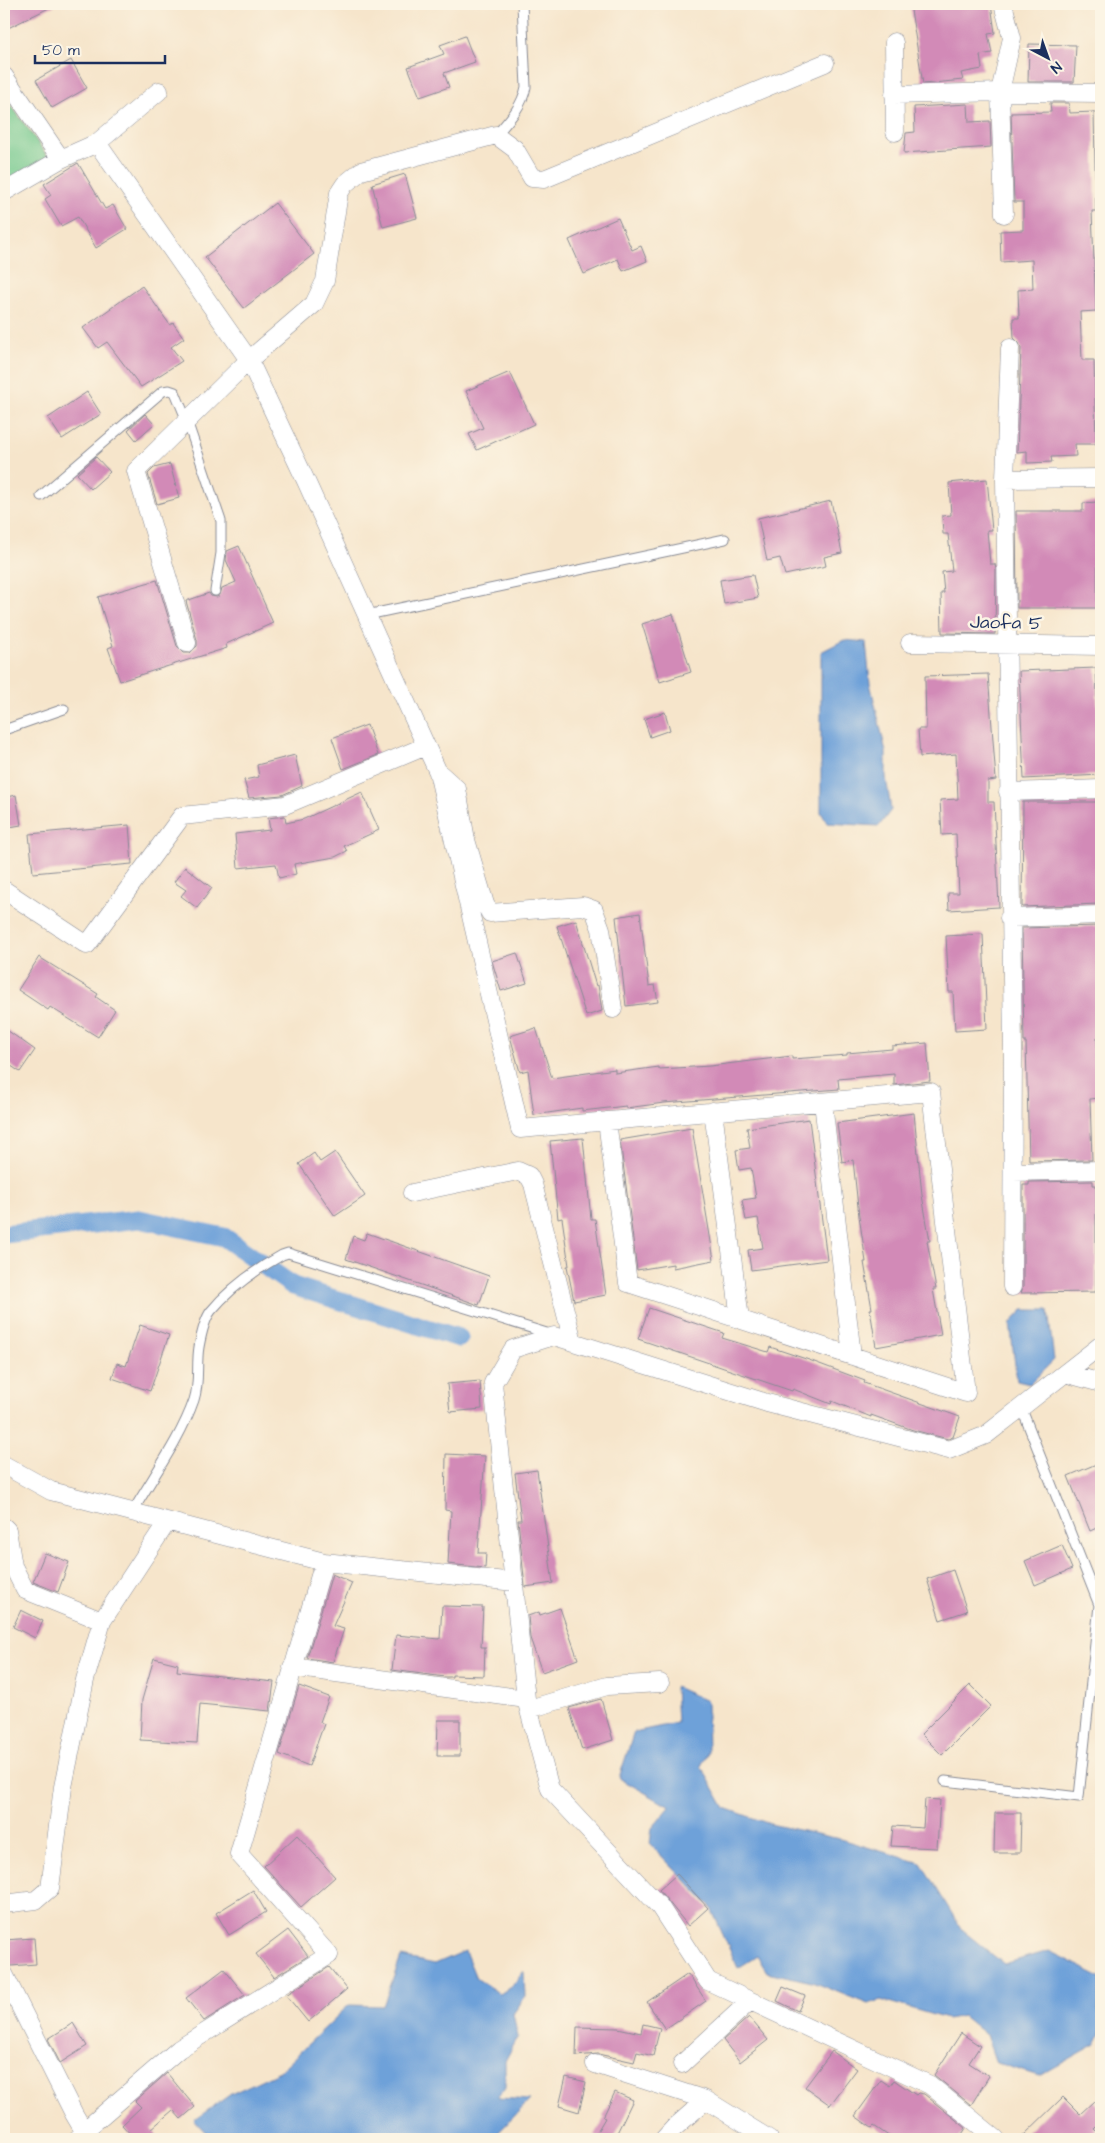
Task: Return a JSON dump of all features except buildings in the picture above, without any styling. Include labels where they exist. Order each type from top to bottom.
[{"type":"street","points":[[1003,4],[1012,38],[1000,92],[1004,214]]},
{"type":"street","points":[[894,42],[895,132]]},
{"type":"street","points":[[187,643],[136,471],[249,360],[314,304],[325,281],[339,193],[345,184],[361,171],[496,135],[515,149],[532,178],[544,179],[825,63]]},
{"type":"street","points":[[4,76],[61,159]]},
{"type":"street","points":[[4,192],[61,159],[97,143],[159,91]]},
{"type":"street","points":[[894,95],[1000,92],[1101,93]]},
{"type":"street","points":[[97,143],[249,360],[438,772],[520,1129],[713,1111],[932,1092],[966,1393],[628,1283],[607,1121]]},
{"type":"street","points":[[1010,348],[1005,478],[1013,1172],[1012,1287]]},
{"type":"street","points":[[1005,478],[1101,478]]},
{"type":"street","name":"Jaofa 5","points":[[910,643],[1101,646]]},
{"type":"street","points":[[4,890],[87,944],[182,816],[285,805],[426,746]]},
{"type":"street","points":[[438,772],[457,789],[466,840],[485,904],[490,913],[583,906],[594,910],[602,928],[613,1009]]},
{"type":"street","points":[[1008,792],[1101,789]]},
{"type":"street","points":[[1010,918],[1101,915]]},
{"type":"street","points":[[823,1102],[852,1356]]},
{"type":"street","points":[[713,1111],[740,1319]]},
{"type":"street","points":[[1013,1172],[1101,1170]]},
{"type":"street","points":[[412,1193],[518,1171],[529,1176],[533,1184],[573,1342]]},
{"type":"street","points":[[996,2139],[930,2085],[708,1981],[660,1907],[550,1789],[527,1704],[494,1383],[513,1349],[554,1336],[767,1403],[949,1450],[986,1435],[1101,1345]]},
{"type":"street","points":[[1065,1373],[1101,1384]]},
{"type":"street","points":[[4,1464],[51,1490],[132,1513],[324,1562],[515,1582]]},
{"type":"street","points":[[4,1904],[36,1900],[50,1888],[63,1787],[85,1680],[102,1621],[167,1522]]},
{"type":"street","points":[[4,1527],[7,1530],[13,1566],[25,1590],[102,1621]]},
{"type":"street","points":[[4,1974],[74,2114],[81,2135],[179,2049],[329,1955],[240,1854],[292,1667],[324,1562]]},
{"type":"street","points":[[292,1667],[527,1704],[607,1686],[660,1683]]},
{"type":"street","points":[[682,2064],[750,2001]]},
{"type":"street","points":[[595,2064],[706,2100],[769,2139]]},
{"type":"street","points":[[664,2139],[706,2100]]},
{"type":"lane","points":[[496,135],[519,107],[526,87],[522,4]]},
{"type":"lane","points":[[41,496],[164,392],[169,390],[175,392],[221,520],[221,554],[215,591]]},
{"type":"lane","points":[[367,614],[725,539]]},
{"type":"lane","points":[[4,730],[64,709]]},
{"type":"lane","points":[[132,1513],[182,1426],[194,1398],[198,1372],[198,1348],[202,1331],[210,1312],[237,1286],[275,1259],[288,1253],[554,1336]]},
{"type":"lane","points":[[946,1781],[1079,1797],[1099,1605],[1021,1407]]},
{"type":"green space","points":[[4,95],[48,157],[4,182]]},
{"type":"water","points":[[844,640],[866,642],[870,683],[886,752],[886,777],[891,810],[879,826],[827,823],[821,812],[821,652]]},
{"type":"water","points":[[1023,1310],[1048,1310],[1054,1360],[1030,1384],[1017,1381],[1010,1324]]},
{"type":"water","points":[[675,1687],[707,1701],[708,1752],[701,1766],[725,1808],[770,1824],[840,1839],[921,1863],[962,1930],[1004,1964],[1049,1951],[1101,1977],[1098,2009],[1101,2021],[1101,2034],[1096,2044],[1039,2076],[996,2063],[986,2035],[963,2016],[947,2019],[882,2000],[868,2004],[812,1982],[767,1972],[757,1956],[738,1968],[710,1906],[650,1844],[652,1828],[670,1807],[619,1778],[634,1732],[677,1723]]},
{"type":"water","points":[[465,1951],[476,1978],[500,1994],[512,1986],[524,1971],[525,1997],[513,2014],[518,2037],[505,2061],[505,2087],[498,2098],[530,2100],[492,2139],[212,2139],[194,2120],[231,2094],[280,2071],[349,2005],[383,2006],[401,1957],[435,1964]]},
{"type":"waterway","points":[[4,1234],[139,1219],[224,1237],[293,1286],[459,1338]]}]
